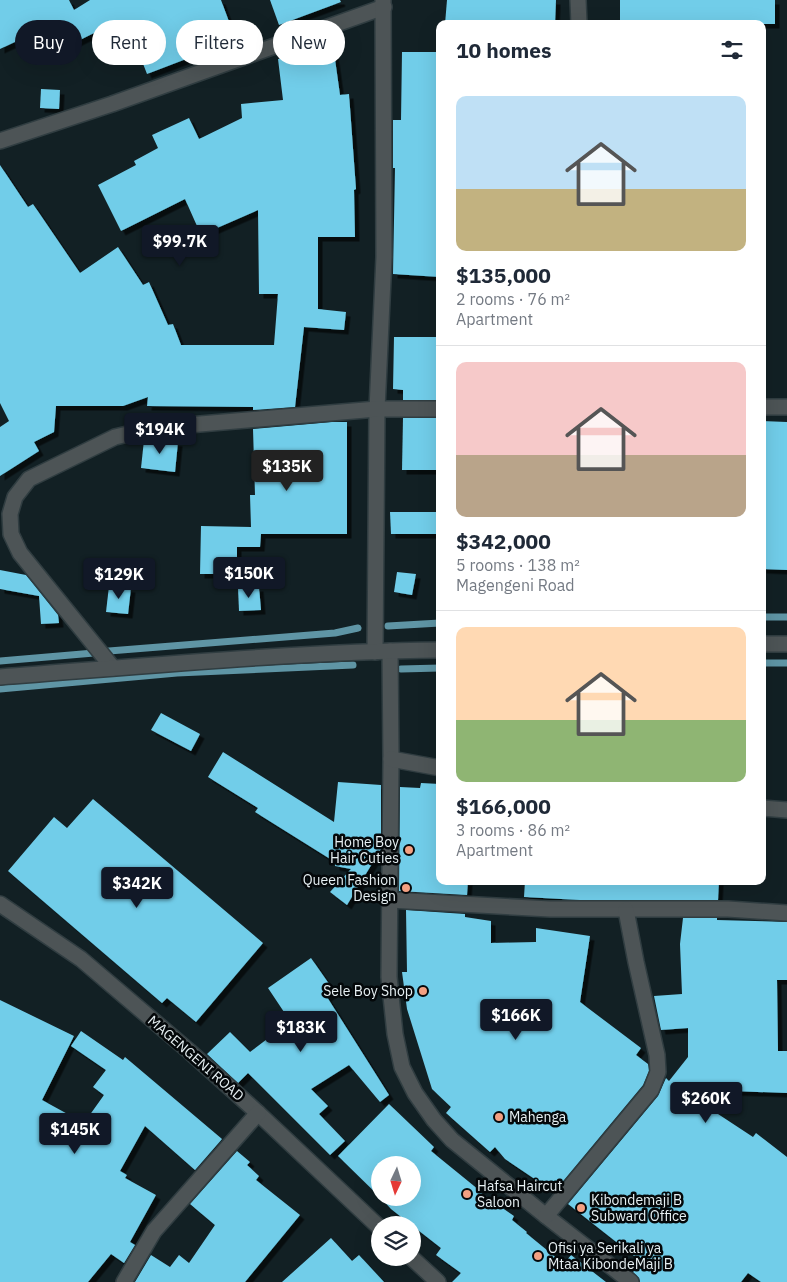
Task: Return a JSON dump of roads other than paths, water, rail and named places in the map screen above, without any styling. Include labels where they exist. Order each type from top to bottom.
[{"type":"street","points":[[578,0],[580,20]]},
{"type":"street","points":[[0,141],[112,104],[383,3],[384,257],[377,409],[382,651],[392,759],[389,976],[395,1034],[402,1067],[415,1093],[434,1120],[452,1140],[631,1282]]},
{"type":"street","points":[[766,407],[787,407]]},
{"type":"street","points":[[113,668],[5,533],[15,497],[29,479],[115,437],[153,428],[377,409],[436,409]]},
{"type":"street","points":[[766,644],[787,644]]},
{"type":"street","points":[[0,677],[165,663],[382,651],[436,650]]},
{"type":"street","points":[[392,759],[436,767]]},
{"type":"street","points":[[766,808],[787,810]]},
{"type":"street","points":[[390,900],[550,909],[728,909],[787,913]]},
{"type":"street","name":"MAGENGENI ROAD","points":[[0,904],[81,959],[189,1051],[371,1220]]},
{"type":"street","points":[[546,1216],[651,1090],[658,1072],[658,1055],[626,910]]},
{"type":"street","points":[[124,1282],[154,1231],[258,1113]]},
{"type":"street","points":[[421,1266],[438,1282]]},
{"type":"waterway","points":[[766,617],[787,617]]},
{"type":"waterway","points":[[388,626],[436,623]]},
{"type":"waterway","points":[[109,651],[335,633],[358,628]]},
{"type":"waterway","points":[[0,661],[94,653]]},
{"type":"waterway","points":[[766,663],[787,663]]},
{"type":"waterway","points":[[0,689],[177,673],[353,665]]},
{"type":"waterway","points":[[401,669],[436,668]]},
{"type":"place","name":"Home Boy Hair Cuties","points":[[409,850]]},
{"type":"place","name":"Queen Fashion Design","points":[[406,888]]},
{"type":"place","name":"Sele Boy Shop","points":[[423,991]]},
{"type":"place","name":"Mahenga","points":[[499,1117]]},
{"type":"place","name":"Hafsa Haircut Saloon","points":[[467,1194]]},
{"type":"place","name":"Kibondemaji B Subward Office","points":[[581,1208]]},
{"type":"place","name":"Ofisi ya Serikali ya Mtaa KibondeMaji B","points":[[538,1256]]}]
